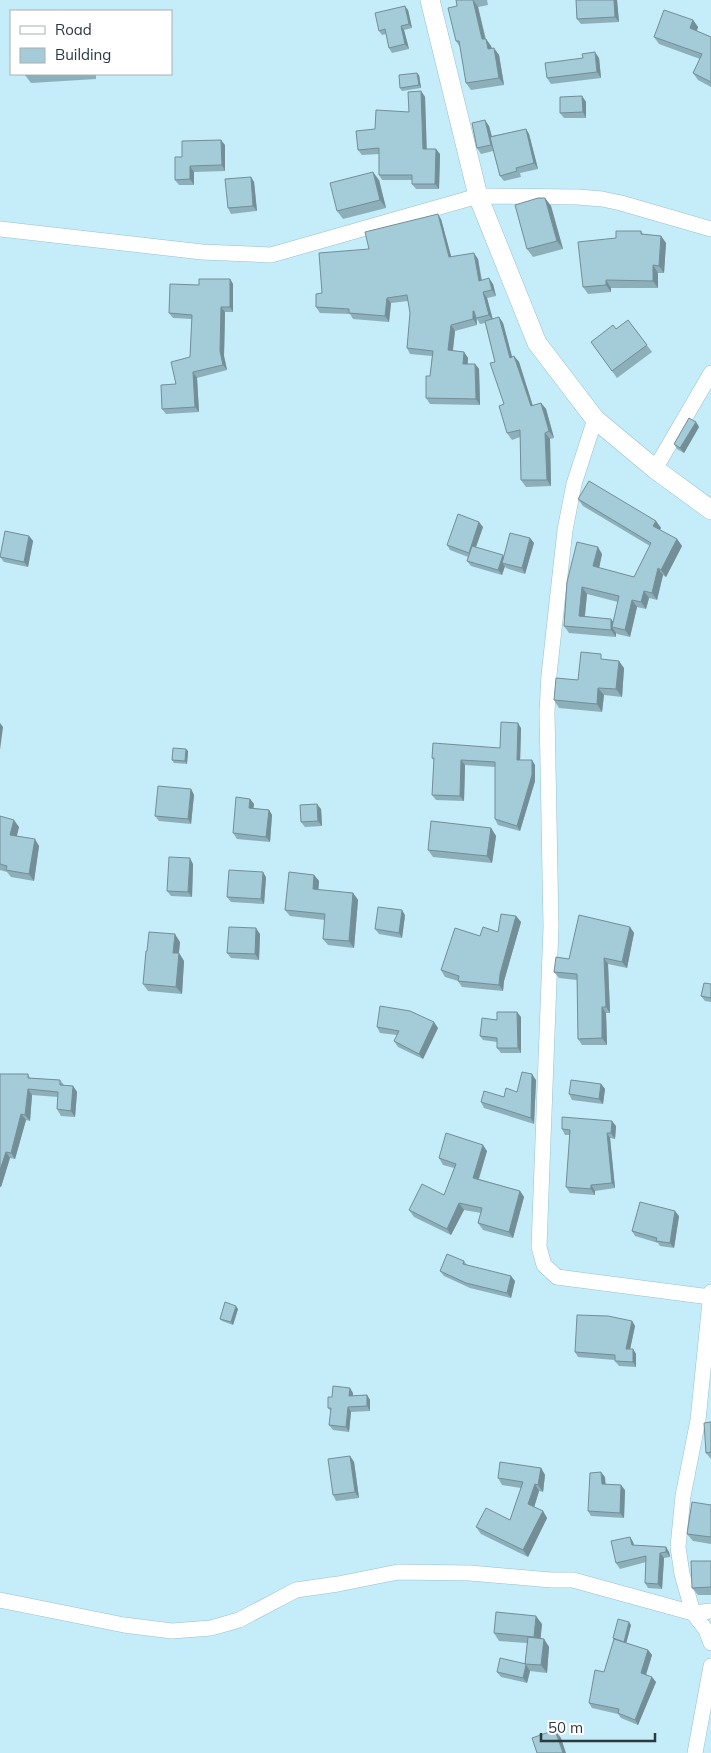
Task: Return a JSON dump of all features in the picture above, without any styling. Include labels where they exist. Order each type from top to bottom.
[{"type":"street","points":[[430,0],[478,196],[537,343],[595,419],[655,469],[711,510]]},
{"type":"street","points":[[0,229],[202,252],[271,254],[478,196],[602,199],[711,229]]},
{"type":"street","points":[[655,469],[711,373]]},
{"type":"street","points":[[595,419],[574,484],[565,530],[549,675],[547,712],[551,927],[539,1247],[544,1265],[557,1277],[711,1294],[698,1420],[683,1496],[678,1547],[682,1574],[694,1613],[706,1630],[711,1643]]},
{"type":"street","points":[[0,1600],[124,1625],[172,1630],[211,1628],[239,1620],[296,1590],[398,1572],[470,1573],[573,1580],[694,1613],[711,1611]]},
{"type":"street","points":[[695,1753],[711,1666]]},
{"type":"building","points":[[456,0],[473,0],[482,39],[486,39],[488,49],[494,48],[499,78],[466,83],[459,41],[456,41],[448,8],[457,6]]},
{"type":"building","points":[[576,0],[614,0],[615,17],[577,19]]},
{"type":"building","points":[[405,6],[409,24],[401,26],[405,44],[389,48],[385,29],[379,31],[375,13]]},
{"type":"building","points":[[664,10],[693,20],[690,28],[711,37],[711,82],[693,73],[702,54],[654,37]]},
{"type":"building","points":[[595,52],[597,72],[547,78],[545,63],[583,58],[582,54]]},
{"type":"building","points":[[417,73],[419,85],[400,88],[399,75]]},
{"type":"building","points":[[421,91],[423,149],[436,149],[435,184],[412,184],[412,175],[379,175],[379,148],[358,150],[356,131],[375,129],[376,110],[409,112],[408,92]]},
{"type":"building","points":[[582,96],[583,112],[560,113],[560,97]]},
{"type":"building","points":[[485,120],[491,145],[477,148],[472,123]]},
{"type":"building","points":[[526,129],[534,163],[516,168],[517,171],[500,176],[490,137]]},
{"type":"building","points":[[221,140],[222,165],[190,166],[190,179],[175,180],[175,157],[182,157],[182,141]]},
{"type":"building","points":[[373,172],[380,200],[337,211],[330,183]]},
{"type":"building","points":[[251,177],[253,206],[228,208],[225,179]]},
{"type":"building","points":[[538,198],[545,198],[557,241],[527,249],[515,205]]},
{"type":"building","points":[[438,214],[449,257],[474,253],[479,281],[489,278],[492,290],[483,292],[489,315],[476,318],[473,311],[473,319],[451,325],[448,350],[464,352],[463,364],[475,364],[476,399],[426,398],[426,376],[430,376],[433,351],[407,348],[410,313],[407,295],[387,298],[385,316],[349,313],[349,309],[316,307],[316,294],[322,293],[319,253],[369,249],[365,232]]},
{"type":"building","points":[[616,231],[641,231],[641,234],[661,236],[659,266],[653,265],[653,281],[606,280],[606,285],[583,287],[578,242],[616,238]]},
{"type":"building","points":[[199,279],[230,279],[230,307],[221,307],[220,351],[223,365],[193,372],[195,407],[162,409],[161,385],[176,384],[171,362],[190,357],[192,315],[169,313],[170,284],[199,285]]},
{"type":"building","points":[[499,317],[510,358],[514,356],[531,406],[541,403],[549,431],[545,433],[547,480],[521,480],[520,430],[507,433],[499,406],[504,404],[490,363],[495,362],[485,321]]},
{"type":"building","points":[[628,320],[647,345],[612,371],[591,342],[613,325],[616,329]]},
{"type":"building","points":[[689,418],[696,422],[680,448],[674,444]]},
{"type":"building","points":[[589,481],[656,521],[653,526],[677,539],[661,570],[658,568],[652,593],[644,591],[641,602],[632,600],[625,630],[612,627],[619,596],[582,587],[579,616],[611,619],[611,630],[564,626],[567,582],[577,542],[598,547],[593,566],[634,577],[651,543],[578,499]]},
{"type":"building","points":[[458,514],[479,522],[469,553],[447,545]]},
{"type":"building","points":[[5,531],[29,536],[24,562],[0,557]]},
{"type":"building","points":[[510,533],[530,538],[522,568],[502,563]]},
{"type":"building","points":[[472,546],[503,555],[498,570],[467,561]]},
{"type":"building","points":[[581,652],[601,654],[601,659],[619,661],[616,689],[598,688],[597,704],[554,700],[556,678],[578,680]]},
{"type":"building","points":[[501,722],[518,723],[517,760],[532,760],[532,775],[517,826],[495,819],[495,762],[461,760],[460,796],[432,795],[433,743],[500,748]]},
{"type":"building","points":[[173,748],[186,749],[185,761],[172,760]]},
{"type":"building","points":[[158,786],[191,789],[188,819],[155,816]]},
{"type":"building","points":[[236,797],[250,799],[249,808],[269,810],[266,837],[233,833]]},
{"type":"building","points":[[317,804],[318,821],[301,822],[300,805]]},
{"type":"building","points":[[0,816],[14,820],[10,835],[35,839],[29,874],[6,870],[7,866],[0,864]]},
{"type":"building","points":[[431,821],[491,828],[487,856],[428,850]]},
{"type":"building","points":[[169,857],[190,858],[188,892],[167,891]]},
{"type":"building","points":[[229,870],[263,872],[261,899],[227,897]]},
{"type":"building","points":[[289,872],[314,875],[313,889],[353,893],[349,941],[323,939],[325,914],[285,910]]},
{"type":"building","points":[[378,907],[402,910],[399,933],[375,929]]},
{"type":"building","points":[[501,914],[516,916],[500,974],[499,985],[458,981],[459,976],[441,970],[455,928],[480,936],[483,927],[498,932]]},
{"type":"building","points":[[579,915],[630,927],[622,962],[604,958],[606,1007],[602,1007],[602,1038],[578,1039],[577,974],[554,972],[556,957],[569,959]]},
{"type":"building","points":[[229,927],[256,928],[255,954],[227,953]]},
{"type":"building","points":[[149,932],[175,934],[173,953],[179,953],[176,987],[143,984]]},
{"type":"building","points":[[704,983],[711,984],[711,998],[701,996]]},
{"type":"building","points":[[380,1006],[410,1011],[434,1022],[419,1054],[394,1041],[399,1031],[377,1027]]},
{"type":"building","points":[[497,1012],[517,1012],[518,1048],[497,1048],[497,1038],[480,1036],[482,1018],[497,1020]]},
{"type":"building","points":[[522,1072],[532,1074],[531,1118],[481,1102],[484,1091],[504,1097],[506,1088],[517,1092]]},
{"type":"building","points":[[0,1074],[28,1074],[28,1078],[60,1080],[60,1085],[73,1086],[71,1111],[57,1109],[58,1092],[28,1089],[25,1115],[21,1114],[11,1153],[6,1152],[0,1170]]},
{"type":"building","points":[[571,1080],[601,1084],[599,1099],[569,1094]]},
{"type":"building","points":[[562,1117],[612,1121],[611,1133],[607,1133],[612,1183],[591,1185],[591,1189],[566,1187],[570,1130],[562,1129]]},
{"type":"building","points":[[446,1133],[483,1145],[473,1178],[520,1191],[509,1232],[478,1223],[482,1208],[459,1203],[447,1229],[409,1210],[422,1184],[444,1195],[456,1164],[439,1158]]},
{"type":"building","points":[[640,1202],[675,1211],[670,1243],[656,1241],[657,1238],[632,1231]]},
{"type":"building","points":[[447,1254],[464,1261],[463,1264],[511,1276],[507,1293],[466,1283],[440,1271]]},
{"type":"building","points":[[225,1302],[236,1306],[231,1322],[220,1319]]},
{"type":"building","points":[[577,1315],[608,1316],[632,1321],[626,1349],[633,1349],[633,1362],[615,1361],[615,1355],[575,1352]]},
{"type":"building","points":[[333,1386],[350,1388],[349,1396],[367,1395],[367,1406],[348,1407],[346,1427],[329,1425],[331,1408],[328,1408],[328,1397],[332,1397]]},
{"type":"building","points":[[711,1422],[711,1452],[706,1453],[704,1423]]},
{"type":"building","points":[[350,1456],[355,1492],[333,1495],[328,1459]]},
{"type":"building","points":[[500,1462],[541,1468],[538,1485],[535,1484],[528,1504],[543,1511],[523,1550],[476,1527],[486,1508],[510,1520],[523,1482],[498,1478]]},
{"type":"building","points":[[601,1472],[602,1484],[621,1485],[620,1513],[588,1511],[590,1473]]},
{"type":"building","points":[[692,1502],[711,1505],[711,1537],[687,1534]]},
{"type":"building","points":[[630,1537],[632,1545],[666,1547],[666,1552],[660,1553],[658,1584],[645,1583],[646,1556],[616,1563],[611,1541]]},
{"type":"building","points":[[691,1561],[711,1561],[711,1587],[692,1588]]},
{"type":"building","points":[[496,1612],[536,1616],[534,1637],[494,1633]]},
{"type":"building","points":[[618,1619],[629,1622],[624,1642],[613,1638]]},
{"type":"building","points":[[528,1637],[544,1639],[541,1665],[525,1664]]},
{"type":"building","points":[[614,1639],[648,1650],[641,1673],[652,1677],[635,1720],[618,1713],[619,1709],[589,1703],[595,1670],[604,1672]]},
{"type":"building","points":[[500,1658],[526,1664],[523,1678],[497,1672]]},
{"type":"building","points":[[555,1730],[563,1753],[537,1753],[532,1738]]}]
